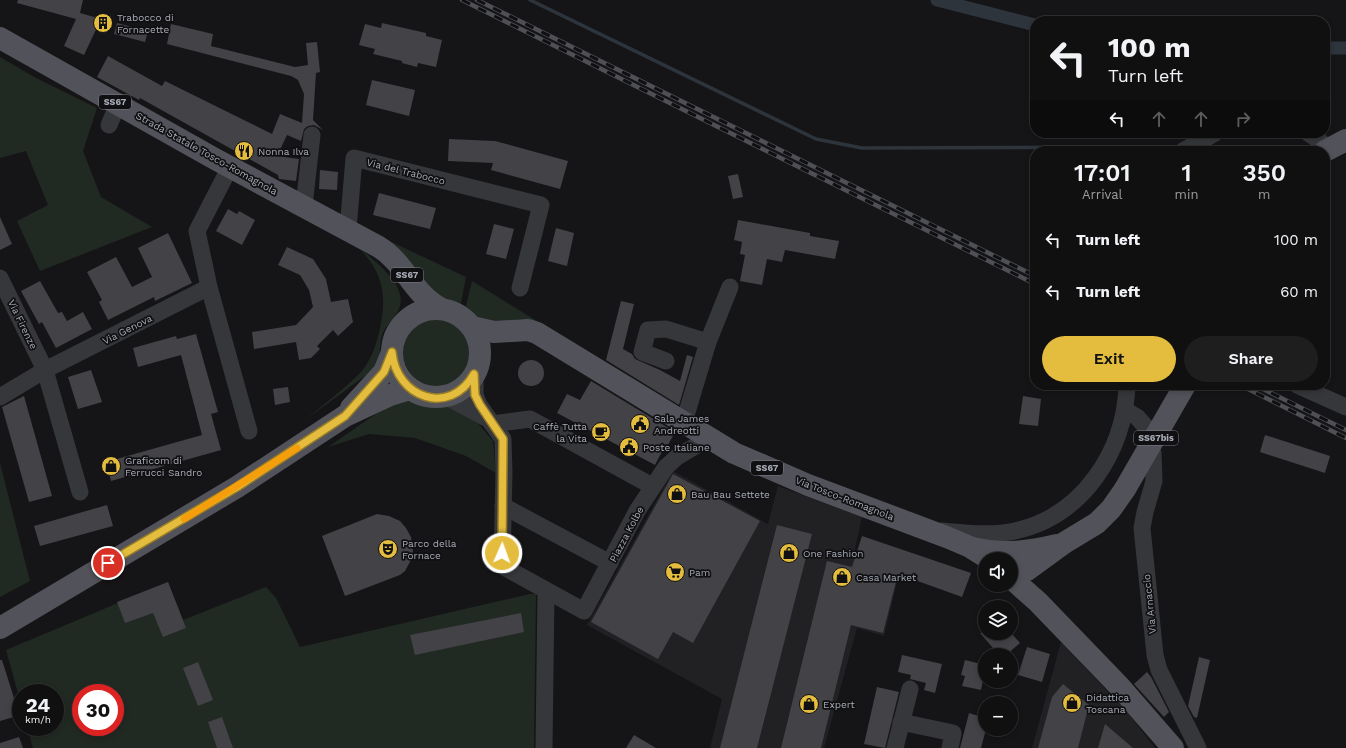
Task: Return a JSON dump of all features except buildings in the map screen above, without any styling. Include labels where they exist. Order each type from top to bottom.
[{"type":"main road","name":"Strada Statale Tosco-Romagnola","points":[[0,38],[230,167],[348,229],[387,252],[422,296],[440,308],[460,316],[472,327],[494,332],[528,330],[552,342],[621,384]]},
{"type":"main road","points":[[1330,148],[1346,140]]},
{"type":"main road","name":"Strada Statale Tosco-Romagnola","points":[[372,244],[387,261],[406,288],[408,300],[404,322]]},
{"type":"main road","name":"Strada Statale Tosco-Romagnola","points":[[410,389],[403,382],[394,368],[392,352],[395,337],[404,322],[410,317],[422,310],[434,307],[440,308]]},
{"type":"main road","points":[[472,327],[477,337],[477,365]]},
{"type":"main road","name":"Strada Statale Tosco-Romagnola","points":[[447,397],[464,388],[477,365],[497,344],[511,339],[527,338],[552,342]]},
{"type":"main road","points":[[345,416],[384,372],[392,352]]},
{"type":"main road","name":"Via Tosco-Romagnola","points":[[621,384],[734,453],[774,471],[924,528],[978,553]]},
{"type":"main road","points":[[1,627],[237,487],[345,416],[390,395],[410,389],[426,396],[447,397]]},
{"type":"main road","name":"SS67bis","points":[[1018,562],[1025,556],[1041,554],[1064,543],[1081,534],[1104,517],[1125,489],[1182,390]]},
{"type":"main road","name":"SS67bis","points":[[970,548],[1004,553],[1041,554]]},
{"type":"main road","points":[[1038,602],[1037,579],[1041,554]]},
{"type":"main road","name":"SS67bis","points":[[1018,573],[1023,572],[1041,554]]},
{"type":"main road","points":[[1018,584],[1038,602],[1134,702],[1173,748]]},
{"type":"street","points":[[109,125],[118,104]]},
{"type":"street","points":[[304,206],[312,135]]},
{"type":"street","points":[[1192,146],[1206,138]]},
{"type":"street","points":[[1316,138],[1320,141],[1322,146]]},
{"type":"street","name":"Via del Trabocco","points":[[348,229],[354,158],[541,205],[520,288]]},
{"type":"street","points":[[230,167],[197,231],[210,287],[249,431]]},
{"type":"street","name":"Via Firenze","points":[[0,278],[45,370]]},
{"type":"street","name":"Via Genova","points":[[0,397],[45,370],[210,287]]},
{"type":"street","points":[[684,422],[708,342],[730,287]]},
{"type":"street","points":[[666,361],[642,352],[648,330],[666,329],[708,342]]},
{"type":"street","name":"Piazza Kolbe","points":[[477,365],[475,395],[490,422],[503,439],[502,566],[584,611],[650,490],[672,461],[710,438]]},
{"type":"street","points":[[45,370],[80,492]]},
{"type":"street","points":[[924,528],[972,533],[1001,533],[1026,528],[1051,518],[1072,503],[1107,462],[1118,436],[1125,410],[1127,390]]},
{"type":"street","points":[[1307,390],[1346,407]]},
{"type":"street","name":"Piazza Kolbe","points":[[447,397],[467,406],[490,422]]},
{"type":"street","points":[[1125,410],[1137,417],[1145,426]]},
{"type":"street","points":[[490,422],[530,419],[650,490]]},
{"type":"street","name":"Via Arnaccio","points":[[1153,452],[1154,481],[1144,512],[1142,528],[1153,644],[1159,670],[1198,748]]},
{"type":"street","points":[[503,506],[610,563]]},
{"type":"street","points":[[544,748],[546,591]]},
{"type":"street","points":[[895,748],[910,689]]},
{"type":"street","points":[[901,722],[953,734],[950,748]]},
{"type":"shaded area","points":[[0,57],[36,78],[97,108],[83,151],[101,197],[152,227],[40,271],[17,221],[48,205],[26,151],[0,158]]},
{"type":"shaded area","points":[[383,238],[466,277],[461,303],[439,297]]},
{"type":"shaded area","points":[[359,248],[373,259],[394,281],[401,298],[399,310],[382,335],[379,360],[376,368],[305,420],[363,370],[372,355],[376,344],[382,320],[382,288],[374,268]]},
{"type":"shaded area","points":[[472,281],[545,326],[521,319],[501,323],[480,319],[466,306]]},
{"type":"shaded area","points":[[436,319],[449,322],[460,329],[467,340],[470,353],[467,366],[460,377],[449,384],[436,387],[423,384],[412,377],[405,366],[402,353],[405,340],[412,329],[423,322]]},
{"type":"shaded area","points":[[403,398],[423,403],[457,406],[477,422],[493,441],[496,473],[466,456],[415,438],[369,434],[328,447],[396,400]]},
{"type":"shaded area","points":[[0,463],[30,581],[0,597]]},
{"type":"shaded area","points":[[673,471],[768,524],[778,486],[862,517],[853,558],[899,574],[884,636],[857,628],[824,748],[710,748],[722,699],[587,625]]},
{"type":"shaded area","points":[[168,582],[183,620],[266,587],[276,598],[300,647],[530,594],[536,594],[534,748],[33,748],[30,736],[64,736],[64,684],[15,684],[6,650]]},
{"type":"shaded area","points":[[1061,642],[1129,714],[1155,748],[1032,748]]},
{"type":"waterway","points":[[530,0],[816,139],[862,148],[1030,147]]},
{"type":"waterway","points":[[937,0],[1030,24]]},
{"type":"waterway","points":[[1330,48],[1346,48]]},
{"type":"railway","points":[[462,0],[1030,282]]},
{"type":"railway","points":[[477,0],[1030,274]]},
{"type":"railway","points":[[1250,390],[1346,438]]},
{"type":"railway","points":[[1265,390],[1346,430]]},
{"type":"slow traffic","points":[[184,519],[297,448]]},
{"type":"place","name":"Trabocco di Fornacette","points":[[103,23]]},
{"type":"place","name":"Nonna Ilva","points":[[244,151]]},
{"type":"place","name":"Sala James Andreotti","points":[[640,424]]},
{"type":"place","name":"Caffè Tutta la Vita","points":[[601,432]]},
{"type":"place","name":"Poste Italiane","points":[[629,447]]},
{"type":"place","name":"Graficom di Ferrucci Sandro","points":[[111,466]]},
{"type":"place","name":"Bau Bau Settete","points":[[677,494]]},
{"type":"place","name":"Parco della Fornace","points":[[388,549]]},
{"type":"place","name":"One Fashion","points":[[789,553]]},
{"type":"place","name":"Pam","points":[[675,572]]},
{"type":"place","name":"Casa Market","points":[[842,577]]},
{"type":"place","name":"Didattica Toscana","points":[[1072,703]]},
{"type":"place","name":"Expert","points":[[809,704]]},
{"type":"route","points":[[108,563],[163,532],[237,487],[345,416],[384,372],[392,352],[394,368],[398,376],[410,389],[418,394],[436,398],[447,397],[464,388],[474,374],[475,395],[483,412],[503,439],[504,472],[502,553]]}]
